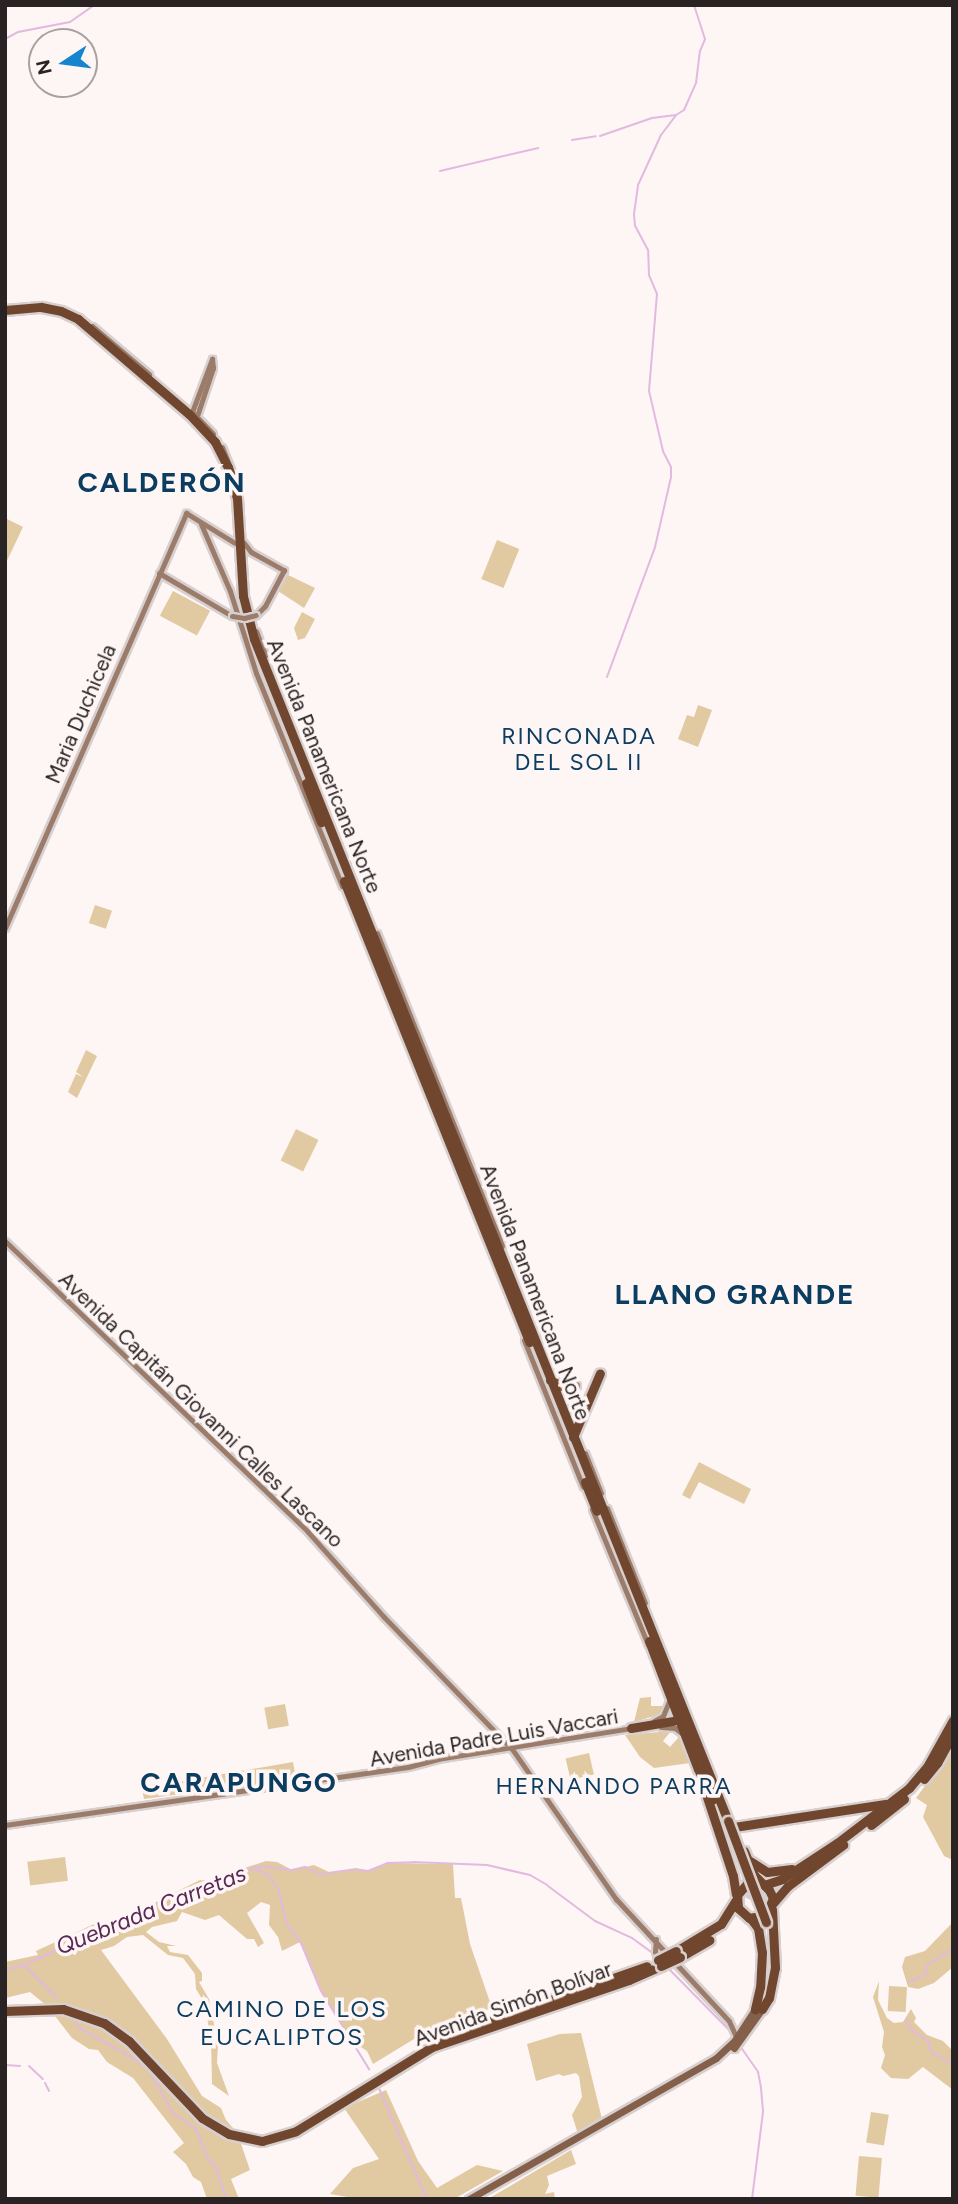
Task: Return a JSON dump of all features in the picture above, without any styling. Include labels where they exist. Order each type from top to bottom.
[{"type":"highway","name":"Avenida Panamericana Norte","points":[[5,312],[41,307],[71,316],[189,414],[222,453],[237,498],[245,606],[333,841],[355,913],[499,1245],[512,1297],[729,1824],[764,1923],[765,1974],[759,2009]]},
{"type":"highway","name":"Avenida Panamericana Norte","points":[[5,312],[44,312],[77,323],[198,428],[217,452],[228,479],[239,543],[240,609],[270,699],[323,828],[333,841],[353,882],[500,1276],[561,1400],[569,1435],[706,1790],[729,1824]]},
{"type":"highway","points":[[569,1435],[600,1373]]},
{"type":"highway","points":[[553,1382],[575,1386]]},
{"type":"highway","points":[[672,1683],[681,1697],[720,1794],[729,1824],[746,1857],[771,1894],[775,1972],[769,1998],[759,2009]]},
{"type":"highway","points":[[737,1899],[747,1884],[763,1884],[782,1879],[892,1801],[928,1765],[953,1720]]},
{"type":"highway","points":[[631,1728],[673,1721]]},
{"type":"highway","points":[[750,1918],[764,1917],[788,1886],[909,1795],[937,1763],[953,1734]]},
{"type":"highway","points":[[697,1737],[720,1794]]},
{"type":"highway","points":[[706,1790],[741,1880]]},
{"type":"highway","points":[[706,1790],[733,1875],[739,1910],[758,1928],[762,1952],[759,2009]]},
{"type":"highway","points":[[729,1824],[864,1808],[892,1801]]},
{"type":"highway","points":[[864,1808],[870,1813],[868,1819]]},
{"type":"highway","points":[[780,1886],[828,1852],[839,1848]]},
{"type":"highway","points":[[746,1857],[767,1872],[797,1868]]},
{"type":"highway","name":"Avenida Simón Bolívar","points":[[678,1954],[721,1924],[737,1899]]},
{"type":"highway","name":"Avenida Simón Bolívar","points":[[5,2005],[63,2007],[97,2019],[123,2036],[202,2119],[229,2134],[262,2141],[296,2131],[432,2047],[629,1980],[658,1959],[678,1954],[736,1920],[750,1918]]},
{"type":"highway","name":"Avenida Simón Bolívar","points":[[5,2011],[63,2007]]},
{"type":"main road","name":"Avenida Panamericana Norte","points":[[71,316],[83,319],[102,333],[194,414],[218,440],[235,475],[239,543]]},
{"type":"main road","points":[[212,359],[213,368],[194,414],[212,359]]},
{"type":"main road","name":"Maria Duchicela","points":[[5,928],[187,513],[201,524]]},
{"type":"main road","name":"Avenida Panamericana Norte","points":[[201,524],[230,591],[250,657],[270,699],[461,1176]]},
{"type":"main road","points":[[160,572],[233,615],[256,614],[281,568],[248,553],[239,543],[201,524]]},
{"type":"main road","name":"Avenida Panamericana Norte","points":[[248,553],[250,613],[283,705],[553,1382]]},
{"type":"main road","name":"Avenida Capitán Giovanni Calles Lascano","points":[[5,1243],[306,1534],[513,1752]]},
{"type":"main road","name":"Avenida Capitán Giovanni Calles Lascano","points":[[5,1243],[308,1532],[384,1617],[513,1752],[616,1899],[656,1939],[729,2021],[735,2040]]},
{"type":"main road","name":"Avenida Panamericana Norte","points":[[569,1435],[681,1697]]},
{"type":"main road","name":"Avenida Padre Luis Vaccari","points":[[5,1825],[403,1768],[438,1759],[496,1751],[513,1752],[631,1728],[663,1716],[670,1699]]},
{"type":"main road","name":"Avenida Padre Luis Vaccari","points":[[139,1805],[244,1793],[665,1726],[685,1736]]},
{"type":"main road","points":[[496,1751],[501,1742]]},
{"type":"main road","points":[[656,1939],[658,1959]]},
{"type":"main road","name":"Avenida Panamericana Norte","points":[[469,2199],[699,2068],[735,2040],[759,2009]]},
{"type":"main road","name":"Avenida Panamericana Norte","points":[[476,2199],[711,2066],[737,2045],[759,2009]]},
{"type":"main road","points":[[729,2021],[740,2025],[748,2022]]},
{"type":"shaded area","points":[[5,518],[23,527],[5,565]]},
{"type":"shaded area","points":[[497,540],[519,549],[504,588],[481,579]]},
{"type":"shaded area","points":[[284,573],[315,588],[304,608],[278,591]]},
{"type":"shaded area","points":[[173,591],[210,611],[197,635],[160,616]]},
{"type":"shaded area","points":[[302,612],[315,619],[305,638],[298,640],[294,628]]},
{"type":"shaded area","points":[[698,705],[712,710],[698,747],[678,739],[687,715],[694,717]]},
{"type":"shaded area","points":[[95,905],[112,911],[106,929],[89,923]]},
{"type":"shaded area","points":[[86,1050],[97,1056],[77,1098],[68,1092],[76,1074],[83,1077],[76,1072]]},
{"type":"shaded area","points":[[296,1129],[318,1140],[303,1171],[281,1160]]},
{"type":"shaded area","points":[[699,1462],[751,1489],[744,1504],[699,1482],[690,1499],[682,1495]]},
{"type":"shaded area","points":[[651,1697],[651,1706],[664,1706],[661,1714],[634,1722],[640,1698]]},
{"type":"shaded area","points":[[285,1704],[289,1726],[268,1729],[264,1708]]},
{"type":"shaded area","points":[[671,1731],[663,1741],[670,1747],[679,1737],[690,1763],[654,1768],[640,1757],[625,1735]]},
{"type":"shaded area","points":[[950,1752],[953,1752],[953,1860],[944,1856],[923,1817],[927,1805],[916,1798]]},
{"type":"shaded area","points":[[589,1753],[594,1774],[571,1780],[566,1758]]},
{"type":"shaded area","points":[[293,1762],[296,1779],[144,1799],[142,1788]]},
{"type":"shaded area","points":[[65,1857],[68,1881],[30,1885],[27,1862]]},
{"type":"shaded area","points":[[266,1861],[277,1862],[292,1870],[314,1865],[331,1873],[355,1869],[368,1871],[388,1863],[453,1864],[455,1898],[461,1898],[470,1944],[492,2008],[437,2025],[373,2064],[367,2051],[358,2048],[351,2040],[321,1991],[300,1942],[282,1951],[278,1937],[269,1925],[270,1905],[261,1902],[247,1913],[264,1943],[258,1947],[254,1939],[247,1939],[219,1915],[205,1920],[182,1912],[177,1921],[152,1927],[146,1932],[159,1942],[176,1946],[167,1946],[170,1952],[188,1955],[202,1973],[202,1981],[199,1982],[209,1999],[218,2045],[217,2063],[229,2096],[212,2084],[211,2039],[204,2002],[196,1989],[195,1974],[183,1958],[168,1955],[143,1935],[127,1937],[114,1946],[101,1950],[167,2039],[202,2096],[221,2108],[226,2120],[240,2136],[268,2139],[285,2134],[428,2045],[476,2026],[507,2019],[542,2004],[629,1976],[670,1959],[620,1980],[432,2045],[286,2135],[263,2141],[239,2138],[250,2170],[231,2179],[239,2199],[207,2199],[201,2182],[193,2177],[186,2164],[173,2152],[184,2143],[133,2078],[107,2062],[98,2050],[89,2049],[72,2038],[48,2007],[5,2009],[46,2005],[30,1992],[5,1998],[5,1962],[38,1955],[36,1951],[92,1925],[126,1917],[200,1880],[220,1882],[226,1874]]},
{"type":"shaded area","points":[[953,1922],[953,1967],[934,1983],[918,1989],[908,1987],[902,1967],[905,1957],[925,1951]]},
{"type":"shaded area","points":[[879,1981],[878,2000],[887,2018],[894,2023],[903,2022],[911,2009],[916,2018],[914,2022],[927,2035],[943,2041],[953,2051],[953,2090],[923,2067],[908,2079],[891,2078],[881,2068],[885,2055],[882,2047],[884,2032],[873,1997]]},
{"type":"shaded area","points":[[889,1986],[907,1987],[906,2012],[888,2011]]},
{"type":"shaded area","points":[[581,2033],[602,2119],[578,2134],[572,2115],[582,2097],[579,2076],[576,2073],[563,2076],[559,2074],[536,2081],[527,2044],[560,2034]]},
{"type":"shaded area","points":[[386,2090],[418,2161],[437,2188],[477,2165],[503,2171],[454,2199],[359,2199],[330,2194],[353,2168],[379,2159],[344,2108]]},
{"type":"shaded area","points":[[871,2112],[889,2115],[884,2145],[866,2143]]},
{"type":"shaded area","points":[[571,2150],[576,2164],[547,2176],[549,2185],[545,2194],[554,2192],[555,2199],[488,2199]]},
{"type":"shaded area","points":[[859,2156],[882,2158],[878,2198],[856,2196]]},
{"type":"waterway","points":[[5,39],[18,32],[70,22],[94,5]]},
{"type":"waterway","points":[[607,677],[655,547],[671,477],[671,467],[663,451],[649,391],[657,294],[649,275],[648,250],[635,226],[634,214],[638,185],[661,135],[676,115],[684,110],[696,83],[700,51],[705,39],[694,5]]},
{"type":"waterway","points":[[600,136],[652,118],[676,115]]},
{"type":"waterway","points":[[572,140],[596,136]]},
{"type":"waterway","points":[[440,171],[538,148]]},
{"type":"waterway","name":"Quebrada Carretas","points":[[5,1970],[24,1965],[182,1892],[262,1866],[292,1870],[305,1867],[321,1874],[355,1869],[368,1871],[388,1863],[487,1865],[530,1875],[547,1885]]},
{"type":"waterway","points":[[254,1868],[268,1875],[278,1889],[287,1924],[301,1943],[321,1991],[369,2069]]},
{"type":"waterway","name":"Quebrada Carretas","points":[[548,1886],[595,1921],[632,1938],[651,1952]]},
{"type":"waterway","points":[[909,1982],[925,1975],[927,1965],[953,1949]]},
{"type":"waterway","points":[[25,1966],[57,1998]]},
{"type":"waterway","name":"Quebrada Carretas","points":[[667,1967],[732,2033]]},
{"type":"waterway","points":[[70,2015],[81,2029],[138,2061],[150,2072],[173,2113],[196,2129],[208,2158],[216,2168],[226,2199]]},
{"type":"waterway","points":[[907,2019],[909,2028],[928,2041],[932,2052],[953,2064]]},
{"type":"waterway","points":[[740,2046],[758,2072],[763,2112],[752,2199]]},
{"type":"waterway","points":[[5,2065],[20,2066]]},
{"type":"waterway","points":[[29,2066],[43,2079]]},
{"type":"waterway","points":[[45,2083],[49,2091]]},
{"type":"waterway","points":[[378,2086],[427,2199]]},
{"type":"tunnel","points":[[741,1880],[748,1893],[758,1898],[781,1886]]},
{"type":"district","name":"CALDERÓN","points":[[162,482]]},
{"type":"district","name":"RINCONADA DEL SOL II","points":[[579,749]]},
{"type":"district","name":"LLANO GRANDE","points":[[735,1294]]},
{"type":"district","name":"CARAPUNGO","points":[[239,1782]]},
{"type":"district","name":"HERNANDO PARRA","points":[[614,1786]]},
{"type":"district","name":"CAMINO DE LOS EUCALIPTOS","points":[[282,2023]]}]
